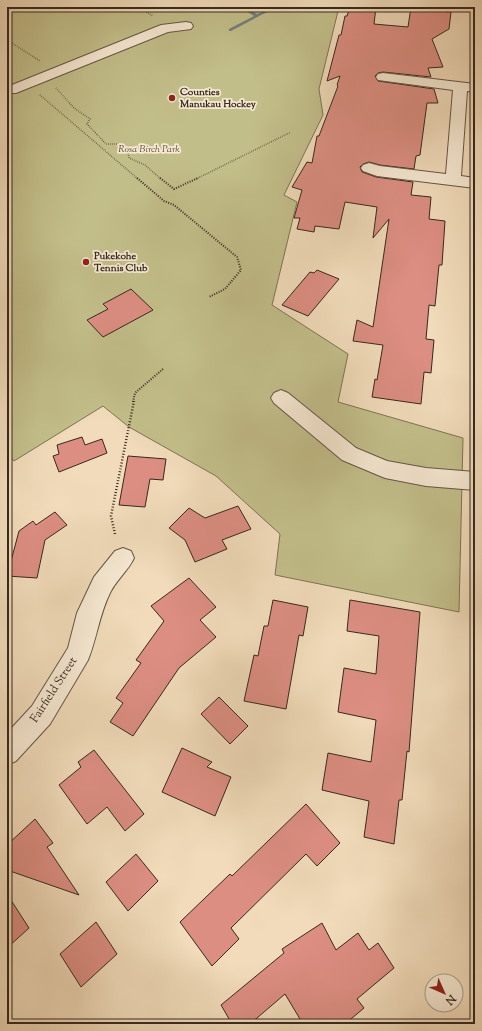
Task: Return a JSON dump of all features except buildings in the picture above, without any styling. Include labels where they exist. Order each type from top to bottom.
[{"type":"street","points":[[11,90],[166,28],[186,26]]},
{"type":"street","points":[[383,77],[475,88]]},
{"type":"street","points":[[453,181],[460,86]]},
{"type":"street","points":[[369,168],[377,171],[475,183]]},
{"type":"street","points":[[281,398],[349,454],[385,470],[426,477],[475,481]]},
{"type":"street","name":"Fairfield Street","points":[[7,752],[41,715],[60,684],[79,652],[89,613],[102,584],[123,558]]},
{"type":"path","points":[[7,40],[51,74],[74,108],[90,118],[87,124],[106,144],[118,144],[128,152],[129,158],[145,165],[174,189],[291,132]]},
{"type":"path","points":[[27,84],[164,201],[174,205],[237,257],[241,270],[225,289],[209,297]]},
{"type":"path","points":[[116,534],[111,516],[135,394],[163,369]]},
{"type":"green space","name":"Rosa Birch Park","points":[[7,7],[339,7],[319,89],[323,115],[284,195],[297,202],[272,305],[348,354],[338,402],[463,438],[459,612],[275,575],[280,534],[216,476],[129,427],[103,406],[14,461],[7,453]]},
{"type":"waterway","points":[[186,8],[190,7]]},
{"type":"waterway","points":[[242,7],[256,15]]},
{"type":"waterway","points":[[230,30],[262,13],[280,7]]},
{"type":"place","name":"Counties Manukau Hockey","points":[[172,98]]},
{"type":"place","name":"Pukekohe Tennis Club","points":[[86,262]]}]
